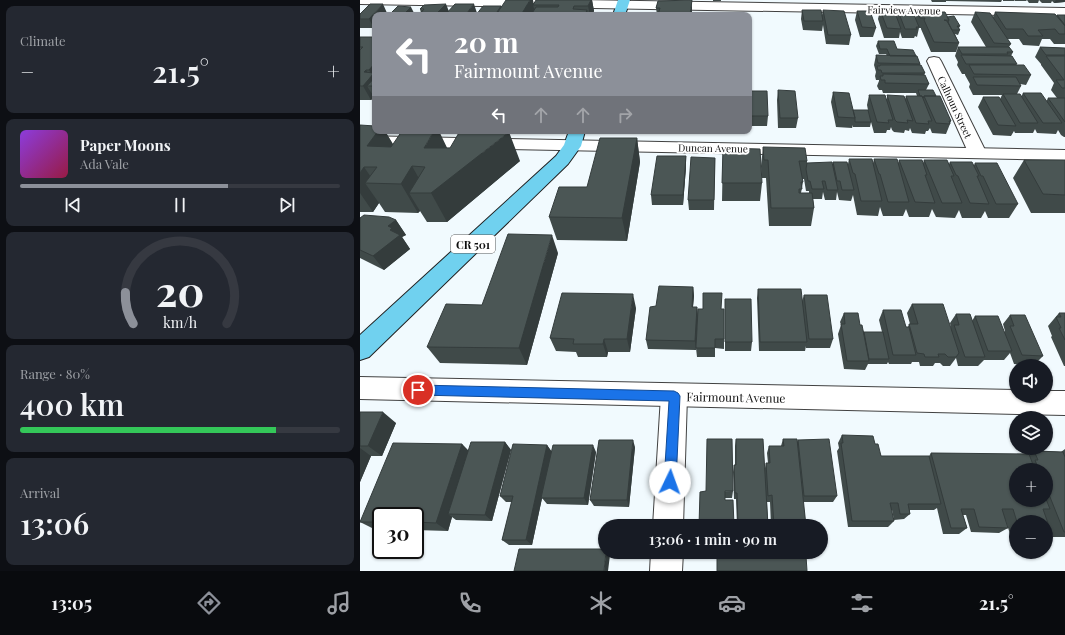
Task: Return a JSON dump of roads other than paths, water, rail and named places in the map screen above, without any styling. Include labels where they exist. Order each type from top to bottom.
[{"type":"main road","name":"CR 501","points":[[360,350],[562,160],[574,138]]},
{"type":"street","name":"Fairview Avenue","points":[[360,0],[622,6],[1065,12]]},
{"type":"street","name":"Calhoun Street","points":[[934,61],[977,152]]},
{"type":"street","name":"Duncan Avenue","points":[[360,141],[574,138],[1065,155]]},
{"type":"street","name":"Fairmount Avenue","points":[[360,388],[674,396],[1065,403]]},
{"type":"street","points":[[668,519],[674,396]]},
{"type":"street","points":[[666,571],[667,559]]}]
